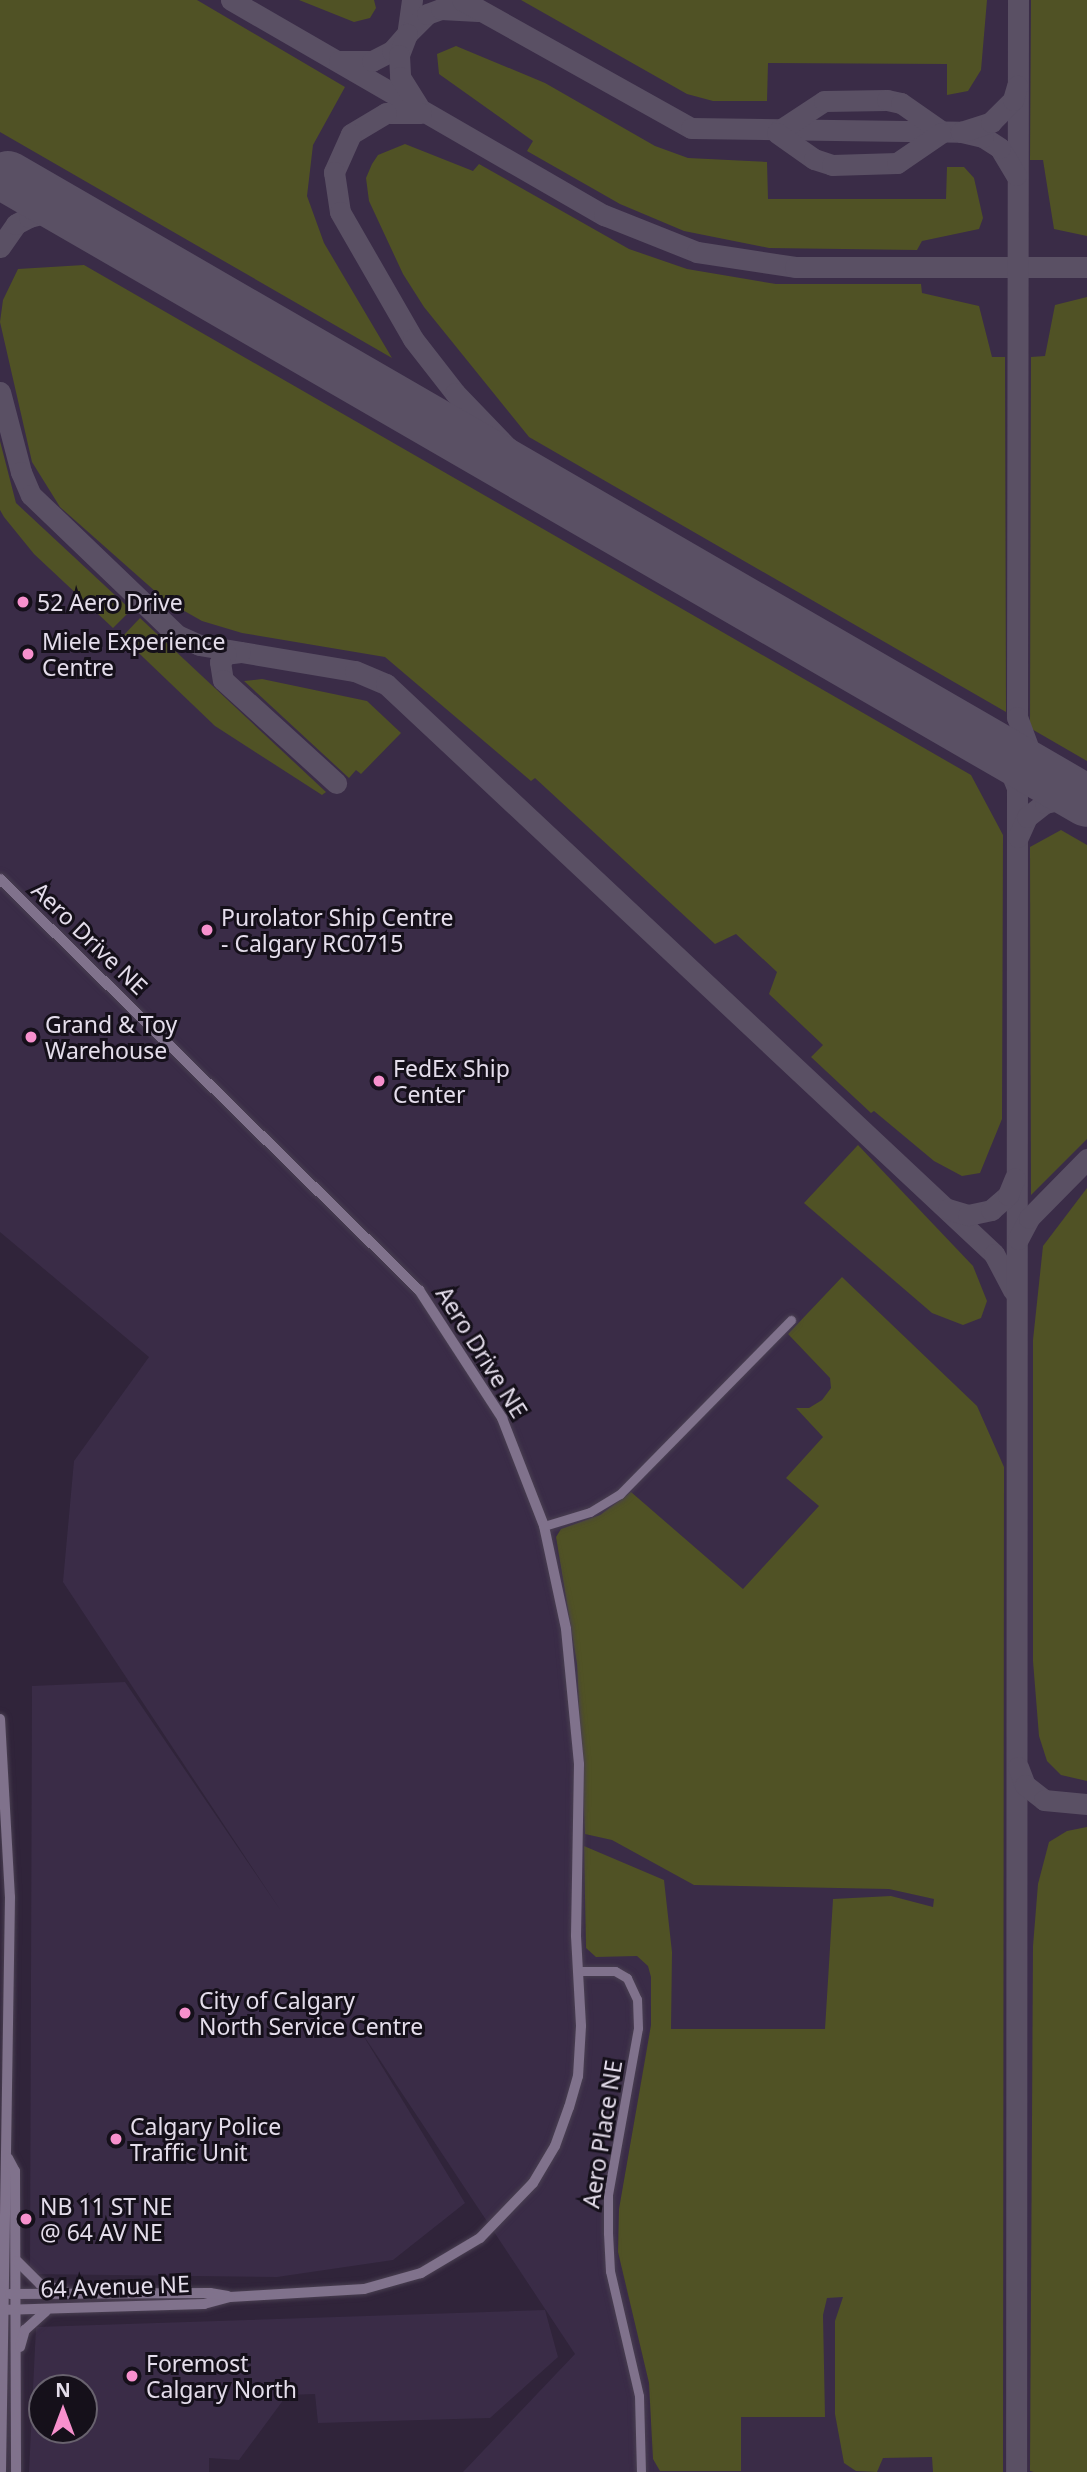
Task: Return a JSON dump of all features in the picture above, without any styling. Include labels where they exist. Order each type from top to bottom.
[{"type":"street","name":"Aero Drive NE","points":[[0,879],[419,1290],[502,1418],[544,1527],[561,1595],[574,1699],[578,1971]]},
{"type":"street","points":[[544,1527],[590,1512],[620,1494],[791,1320]]},
{"type":"street","points":[[0,1719],[9,1838],[5,2086],[8,2158],[3,2173],[1,2294],[16,2364],[16,2472]]},
{"type":"street","name":"64 Avenue NE","points":[[6,2310],[46,2311],[205,2304],[230,2297],[364,2289],[421,2273],[480,2238],[510,2210],[555,2146],[578,2076],[578,1971]]},
{"type":"street","name":"Aero Place NE","points":[[578,1971],[615,1971],[627,1978],[637,1999],[638,2028],[608,2195],[608,2233],[611,2281],[639,2396],[641,2472]]},
{"type":"street","points":[[1,2472],[1,2350],[6,2310],[16,2294],[17,2262],[15,2171],[8,2158]]},
{"type":"street","points":[[17,2262],[40,2284],[83,2294]]},
{"type":"street","name":"64 Avenue NE","points":[[1,2294],[210,2292],[230,2297]]},
{"type":"street","points":[[6,2310],[16,2444]]},
{"type":"street","points":[[16,2364],[25,2330],[46,2311]]},
{"type":"shaded area","points":[[0,0],[1087,0],[1087,2472],[463,2472],[575,2354],[358,2027],[465,2203],[393,2260],[277,2277],[30,2274],[32,1686],[125,1682],[281,1911],[63,1582],[74,1461],[149,1357],[0,1232]]},
{"type":"shaded area","points":[[545,2310],[558,2357],[490,2418],[318,2423],[315,2394],[287,2395],[239,2460],[209,2458],[209,2472],[29,2472],[30,2444],[98,2444],[98,2374],[34,2374],[36,2327]]},
{"type":"green space","points":[[0,0],[197,0],[345,87],[313,145],[307,196],[324,243],[392,358],[0,132]]},
{"type":"green space","points":[[299,0],[374,0],[376,8],[370,18],[354,22]]},
{"type":"green space","points":[[521,0],[987,0],[981,70],[968,91],[947,95],[947,64],[768,63],[767,101],[713,101],[687,94]]},
{"type":"green space","points":[[1031,0],[1087,0],[1087,236],[1054,229],[1043,160],[1030,160]]},
{"type":"green space","points":[[456,46],[545,83],[655,146],[688,158],[767,162],[768,199],[946,199],[947,167],[964,167],[974,178],[983,218],[979,229],[922,241],[917,250],[769,248],[684,231],[620,204],[527,151],[533,141],[439,74],[437,54]]},
{"type":"green space","points":[[405,144],[473,171],[479,164],[629,249],[687,269],[776,284],[921,284],[922,293],[979,306],[992,357],[1005,357],[1006,712],[529,437],[424,307],[403,274],[369,201],[366,178],[372,164],[378,155]]},
{"type":"green space","points":[[84,265],[971,775],[1003,835],[1002,1119],[980,1173],[962,1176],[934,1161],[874,1111],[871,1113],[811,1057],[823,1045],[769,994],[777,972],[736,934],[715,944],[535,778],[531,781],[385,657],[242,633],[202,621],[165,600],[60,507],[32,462],[0,322],[3,300],[18,269]]},
{"type":"green space","points":[[1087,297],[1087,761],[1030,728],[1031,357],[1045,356],[1055,305]]},
{"type":"green space","points":[[0,441],[16,503],[131,610],[113,628],[34,554],[4,517],[0,510]]},
{"type":"green space","points":[[140,618],[326,792],[322,795],[215,726],[122,637]]},
{"type":"green space","points":[[262,679],[367,701],[401,733],[361,774],[356,770],[349,778],[244,681]]},
{"type":"green space","points":[[1061,830],[1087,845],[1087,1139],[1031,1195],[1030,847]]},
{"type":"green space","points":[[858,1145],[973,1266],[987,1301],[981,1318],[963,1325],[932,1313],[804,1203]]},
{"type":"green space","points":[[1087,1188],[1087,1781],[1061,1775],[1047,1761],[1039,1736],[1033,1661],[1033,1340],[1043,1246]]},
{"type":"green space","points":[[842,1277],[977,1406],[1004,1467],[1003,2472],[933,2472],[932,2457],[883,2458],[877,2472],[856,2471],[844,2463],[835,2414],[835,2321],[843,2297],[827,2298],[823,2315],[825,2417],[741,2417],[741,2471],[660,2471],[653,2459],[649,2383],[618,2252],[619,2209],[651,2025],[651,1977],[648,1966],[637,1956],[596,1957],[586,1948],[584,1846],[664,1880],[672,1952],[671,2029],[825,2029],[833,1899],[891,1896],[933,1907],[934,1899],[889,1889],[694,1885],[612,1840],[585,1834],[577,1664],[556,1537],[561,1529],[600,1515],[631,1492],[743,1589],[819,1506],[786,1478],[823,1437],[796,1408],[809,1408],[822,1400],[831,1388],[830,1378],[788,1334]]},
{"type":"green space","points":[[1087,1827],[1087,2472],[1034,2472],[1030,2471],[1033,1946],[1038,1884],[1049,1842],[1067,1831]]},
{"type":"taxiway","points":[[231,0],[604,215],[697,252],[795,267],[1087,267]]},
{"type":"taxiway","points":[[412,0],[407,34],[427,14],[441,9],[478,11]]},
{"type":"taxiway","points":[[462,0],[691,128],[961,132]]},
{"type":"taxiway","points":[[1018,0],[1017,717],[1033,760],[1075,794]]},
{"type":"taxiway","points":[[339,61],[372,61],[392,51],[407,34],[399,55],[400,77],[418,106]]},
{"type":"taxiway","points":[[1016,175],[1000,148],[983,137],[961,132],[991,122],[1013,100],[1017,86]]},
{"type":"taxiway","points":[[777,132],[824,101],[887,100],[901,103],[941,131]]},
{"type":"taxiway","points":[[421,113],[386,113],[351,134],[334,172],[340,212],[413,339],[455,393],[507,447],[573,504]]},
{"type":"taxiway","points":[[777,133],[814,159],[832,165],[897,163],[941,133]]},
{"type":"taxiway","points":[[0,172],[8,177]]},
{"type":"taxiway","points":[[0,247],[16,224],[29,217],[45,213],[83,221]]},
{"type":"taxiway","points":[[0,392],[21,472],[31,495],[177,635],[199,645],[355,671],[386,684],[994,1254],[1013,1290]]},
{"type":"taxiway","points":[[240,652],[226,654],[220,662],[223,680],[336,783]]},
{"type":"taxiway","points":[[967,731],[1007,763],[1017,788],[1016,2472]]},
{"type":"taxiway","points":[[1018,837],[1027,817],[1045,803],[1063,799],[1087,804]]},
{"type":"taxiway","points":[[1018,1239],[1029,1218],[1087,1159]]},
{"type":"taxiway","points":[[948,1209],[968,1215],[991,1210],[1008,1195],[1015,1178]]},
{"type":"taxiway","points":[[1018,1767],[1025,1785],[1044,1800],[1087,1804]]},
{"type":"runway","points":[[8,177],[1087,801]]},
{"type":"place","name":"52 Aero Drive","points":[[23,602]]},
{"type":"place","name":"Miele Experience Centre","points":[[28,654]]},
{"type":"place","name":"Purolator Ship Centre - Calgary RC0715","points":[[207,930]]},
{"type":"place","name":"Grand & Toy Warehouse","points":[[31,1037]]},
{"type":"place","name":"FedEx Ship Center","points":[[379,1081]]},
{"type":"place","name":"City of Calgary North Service Centre","points":[[185,2013]]},
{"type":"place","name":"Calgary Police Traffic Unit","points":[[116,2139]]},
{"type":"place","name":"NB 11 ST NE @ 64 AV NE","points":[[26,2219]]},
{"type":"place","name":"Foremost Calgary North","points":[[132,2376]]}]
